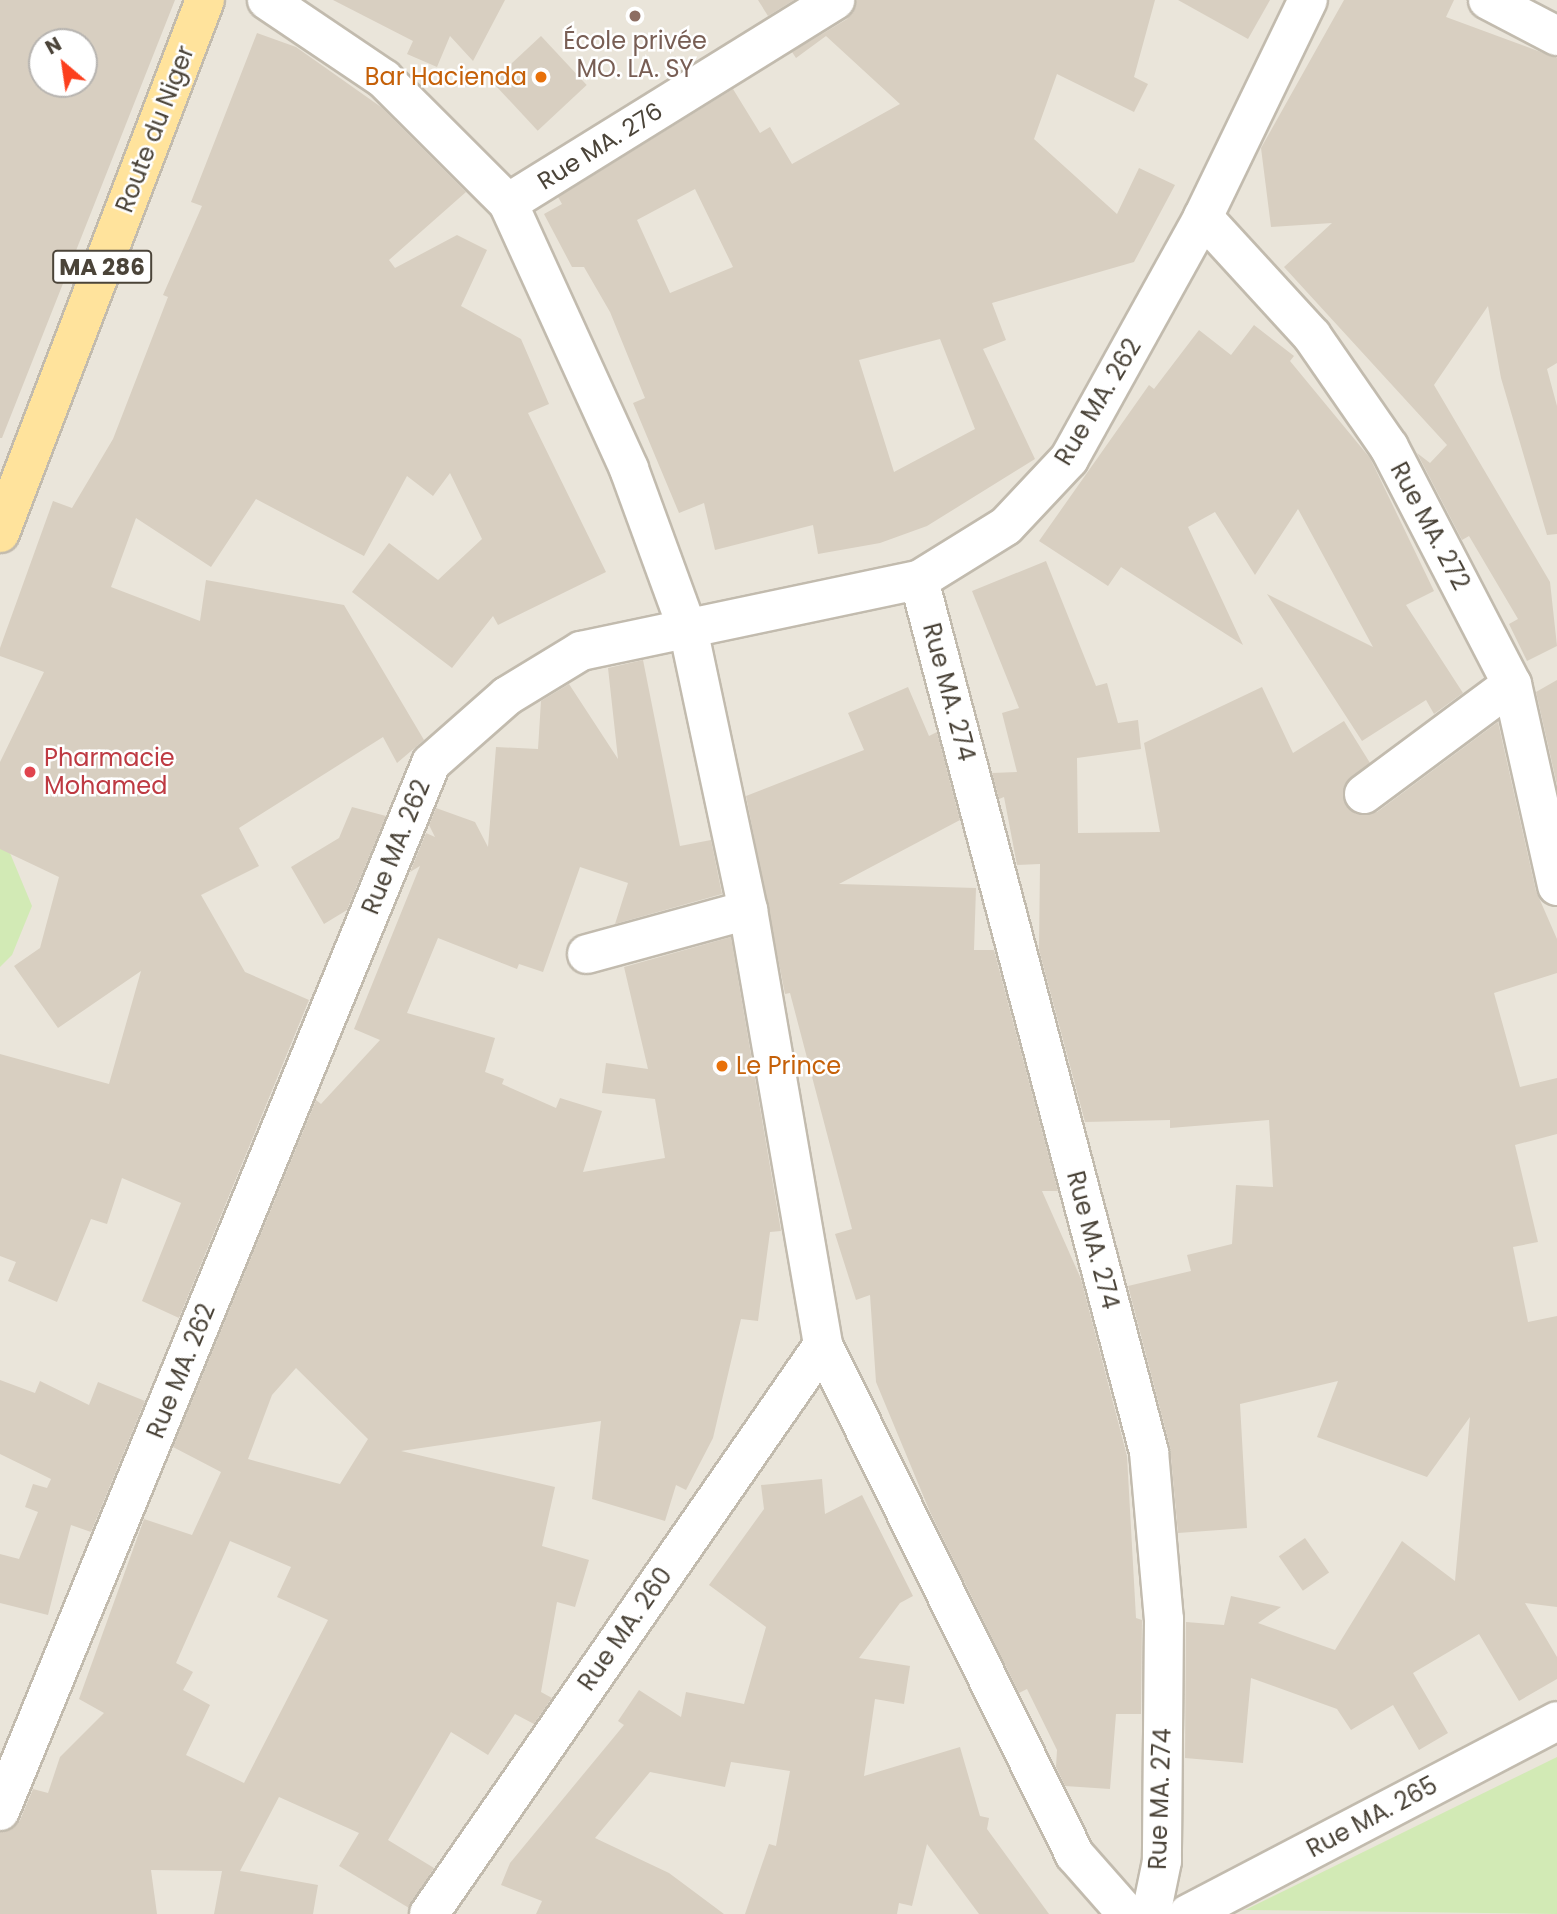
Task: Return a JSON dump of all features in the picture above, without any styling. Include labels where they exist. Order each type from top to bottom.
[{"type":"main road","name":"Route du Niger","points":[[0,533],[205,0]]},
{"type":"street","points":[[267,0],[384,79],[508,203],[629,469],[689,633],[748,910],[823,1345],[1062,1830],[1127,1914]]},
{"type":"street","name":"Rue MA. 276","points":[[508,203],[835,0]]},
{"type":"street","name":"Rue MA. 262","points":[[0,1811],[431,763],[507,696],[581,651],[689,633],[919,580],[1006,526],[1069,459],[1203,217],[1308,0]]},
{"type":"street","points":[[1488,0],[1557,36]]},
{"type":"street","name":"Rue MA. 272","points":[[1203,217],[1312,336],[1389,447],[1512,684],[1557,886]]},
{"type":"street","name":"Rue MA. 274","points":[[919,580],[1149,1452],[1164,1619],[1162,1861],[1151,1914]]},
{"type":"street","points":[[1364,794],[1512,684]]},
{"type":"street","points":[[587,954],[748,910]]},
{"type":"street","name":"Rue MA. 260","points":[[429,1914],[823,1345]]},
{"type":"street","name":"Rue MA. 265","points":[[1188,1914],[1557,1721]]},
{"type":"shaded area","points":[[0,0],[1557,0],[1557,1914],[0,1914]]},
{"type":"green space","points":[[0,829],[32,906],[12,955],[0,967]]},
{"type":"green space","points":[[1557,1757],[1557,1914],[1245,1910]]},
{"type":"building","points":[[0,0],[175,0],[2,438]]},
{"type":"building","points":[[333,0],[505,0],[473,61],[450,36],[437,67],[407,54],[413,41]]},
{"type":"building","points":[[758,0],[794,0],[768,16]]},
{"type":"building","points":[[857,0],[1155,0],[1134,77],[1148,84],[1134,112],[1057,74],[1034,139],[1117,214],[1139,168],[1175,185],[1134,262],[992,303],[1006,340],[983,349],[1035,459],[927,526],[880,543],[818,554],[813,525],[715,550],[704,503],[679,513],[633,403],[645,398],[610,312],[584,267],[572,267],[544,214],[562,204],[558,197],[733,89],[760,133],[770,127],[792,164],[900,104],[826,36],[796,58],[792,52],[847,19]],"holes":[[[695,189],[733,267],[670,293],[637,220]],[[940,339],[975,429],[894,472],[859,360]]]},
{"type":"building","points":[[1178,0],[1270,0],[1248,39]]},
{"type":"building","points":[[1344,0],[1454,0],[1446,17],[1557,58],[1557,363],[1547,369],[1557,406],[1557,534],[1547,535],[1501,378],[1488,306],[1434,385],[1550,582],[1557,646],[1527,661],[1509,624],[1518,619],[1469,536],[1462,540],[1417,453],[1430,463],[1447,445],[1284,267],[1332,223],[1271,227],[1261,148]]},
{"type":"building","points":[[257,33],[296,47],[381,107],[466,192],[389,260],[395,268],[457,235],[487,250],[461,306],[521,339],[549,404],[528,413],[606,572],[498,625],[493,616],[452,668],[352,592],[389,543],[438,580],[482,539],[450,473],[433,496],[407,476],[364,556],[256,499],[211,567],[136,518],[111,587],[200,621],[206,580],[344,605],[424,740],[397,763],[383,737],[239,828],[259,866],[201,895],[245,972],[309,1000],[179,1318],[142,1301],[181,1203],[122,1178],[107,1224],[91,1219],[57,1302],[8,1281],[16,1262],[0,1256],[0,1054],[109,1084],[141,971],[58,1028],[14,966],[40,948],[59,877],[0,849],[0,762],[44,672],[0,656],[0,648],[53,501],[72,508],[113,439],[168,297],[163,295],[202,206],[191,202]]},
{"type":"building","points":[[541,36],[587,85],[538,131],[492,82]]},
{"type":"building","points":[[1254,325],[1294,356],[1290,361],[1370,458],[1434,591],[1406,605],[1463,693],[1434,714],[1426,700],[1362,741],[1267,594],[1373,647],[1298,509],[1255,575],[1215,512],[1188,527],[1243,645],[1121,567],[1108,586],[1039,541],[1149,385],[1154,389],[1199,330],[1231,355]]},
{"type":"building","points":[[1046,561],[1096,686],[1107,683],[1118,723],[1138,720],[1141,749],[1077,758],[1078,833],[1160,832],[1144,743],[1262,687],[1293,753],[1344,721],[1370,763],[1344,786],[1346,806],[1356,814],[1377,812],[1498,722],[1536,891],[1557,939],[1557,973],[1494,993],[1520,1087],[1557,1078],[1557,1134],[1515,1145],[1538,1242],[1513,1247],[1528,1322],[1557,1316],[1557,1607],[1525,1603],[1557,1657],[1557,1679],[1519,1701],[1479,1634],[1413,1673],[1448,1733],[1419,1750],[1393,1705],[1351,1730],[1337,1709],[1251,1678],[1243,1763],[1185,1758],[1186,1622],[1224,1625],[1231,1596],[1281,1607],[1258,1623],[1335,1650],[1402,1541],[1455,1581],[1470,1417],[1427,1477],[1317,1437],[1338,1381],[1240,1404],[1247,1528],[1178,1533],[1170,1447],[1128,1286],[1191,1271],[1187,1255],[1232,1244],[1236,1185],[1273,1187],[1269,1120],[1170,1128],[1170,1120],[1085,1122],[1039,950],[1040,864],[1017,865],[1004,797],[999,799],[992,773],[1017,772],[1002,713],[1019,708],[972,591]]},
{"type":"building","points":[[643,660],[680,846],[711,840],[722,894],[615,924],[628,883],[580,867],[543,972],[519,964],[517,969],[438,938],[407,1013],[495,1038],[485,1072],[504,1079],[502,1084],[556,1108],[560,1098],[602,1111],[583,1172],[665,1158],[655,1099],[602,1093],[606,1063],[648,1069],[624,967],[731,937],[781,1231],[770,1232],[758,1321],[741,1319],[713,1438],[686,1490],[676,1485],[665,1521],[592,1499],[601,1421],[401,1451],[555,1487],[542,1546],[589,1560],[575,1607],[557,1602],[541,1692],[552,1698],[534,1724],[515,1714],[488,1755],[451,1732],[388,1840],[434,1868],[409,1908],[339,1866],[359,1833],[279,1797],[240,1871],[318,1885],[313,1914],[214,1914],[222,1871],[151,1870],[157,1914],[0,1914],[0,1832],[20,1820],[33,1789],[48,1793],[60,1757],[104,1713],[79,1699],[144,1519],[192,1535],[221,1472],[173,1447],[316,1100],[321,1104],[380,1040],[354,1029],[420,866],[410,872],[426,833],[435,837],[429,825],[436,808],[475,822],[488,847],[496,747],[538,749],[541,701],[569,684],[618,759],[608,668]],"holes":[[[296,1368],[368,1439],[340,1484],[248,1459],[272,1395]],[[230,1541],[291,1567],[277,1597],[328,1620],[244,1783],[186,1755],[210,1705],[183,1690],[193,1672],[176,1663]]]},
{"type":"building","points":[[1557,680],[1557,785],[1536,692]]},
{"type":"building","points":[[908,687],[929,736],[937,732],[960,820],[839,884],[976,888],[974,950],[994,950],[1058,1191],[1042,1191],[1081,1279],[1127,1456],[1136,1618],[1142,1620],[1141,1714],[1116,1714],[1110,1789],[1065,1786],[1056,1767],[1057,1750],[1027,1689],[1019,1693],[930,1512],[876,1382],[870,1295],[856,1300],[835,1234],[852,1229],[790,993],[785,994],[746,796],[864,750],[848,713]]},
{"type":"building","points":[[352,807],[386,816],[347,910],[324,924],[291,867],[339,838]]},
{"type":"building","points":[[0,1380],[35,1393],[40,1381],[89,1405],[98,1382],[145,1401],[91,1532],[71,1525],[48,1615],[0,1603],[0,1554],[19,1559],[38,1512],[25,1507],[33,1484],[47,1488],[51,1479],[0,1454]]},
{"type":"building","points":[[822,1479],[825,1514],[862,1495],[913,1596],[900,1603],[859,1658],[910,1666],[904,1704],[875,1699],[864,1776],[960,1747],[980,1816],[989,1818],[987,1829],[1049,1914],[979,1914],[927,1844],[912,1906],[899,1903],[897,1914],[745,1914],[769,1844],[776,1846],[790,1771],[731,1762],[725,1787],[650,1772],[595,1838],[669,1873],[724,1914],[536,1914],[542,1901],[501,1885],[510,1863],[624,1725],[618,1721],[639,1690],[681,1717],[686,1692],[744,1704],[766,1627],[709,1585],[764,1509],[761,1485]]},
{"type":"building","points":[[1305,1538],[1329,1572],[1303,1591],[1279,1556]]},
{"type":"place","name":"École privée MO. LA. SY","points":[[635,16]]},
{"type":"place","name":"Bar Hacienda","points":[[541,77]]},
{"type":"place","name":"Pharmacie Mohamed","points":[[30,772]]},
{"type":"place","name":"Le Prince","points":[[722,1066]]}]
